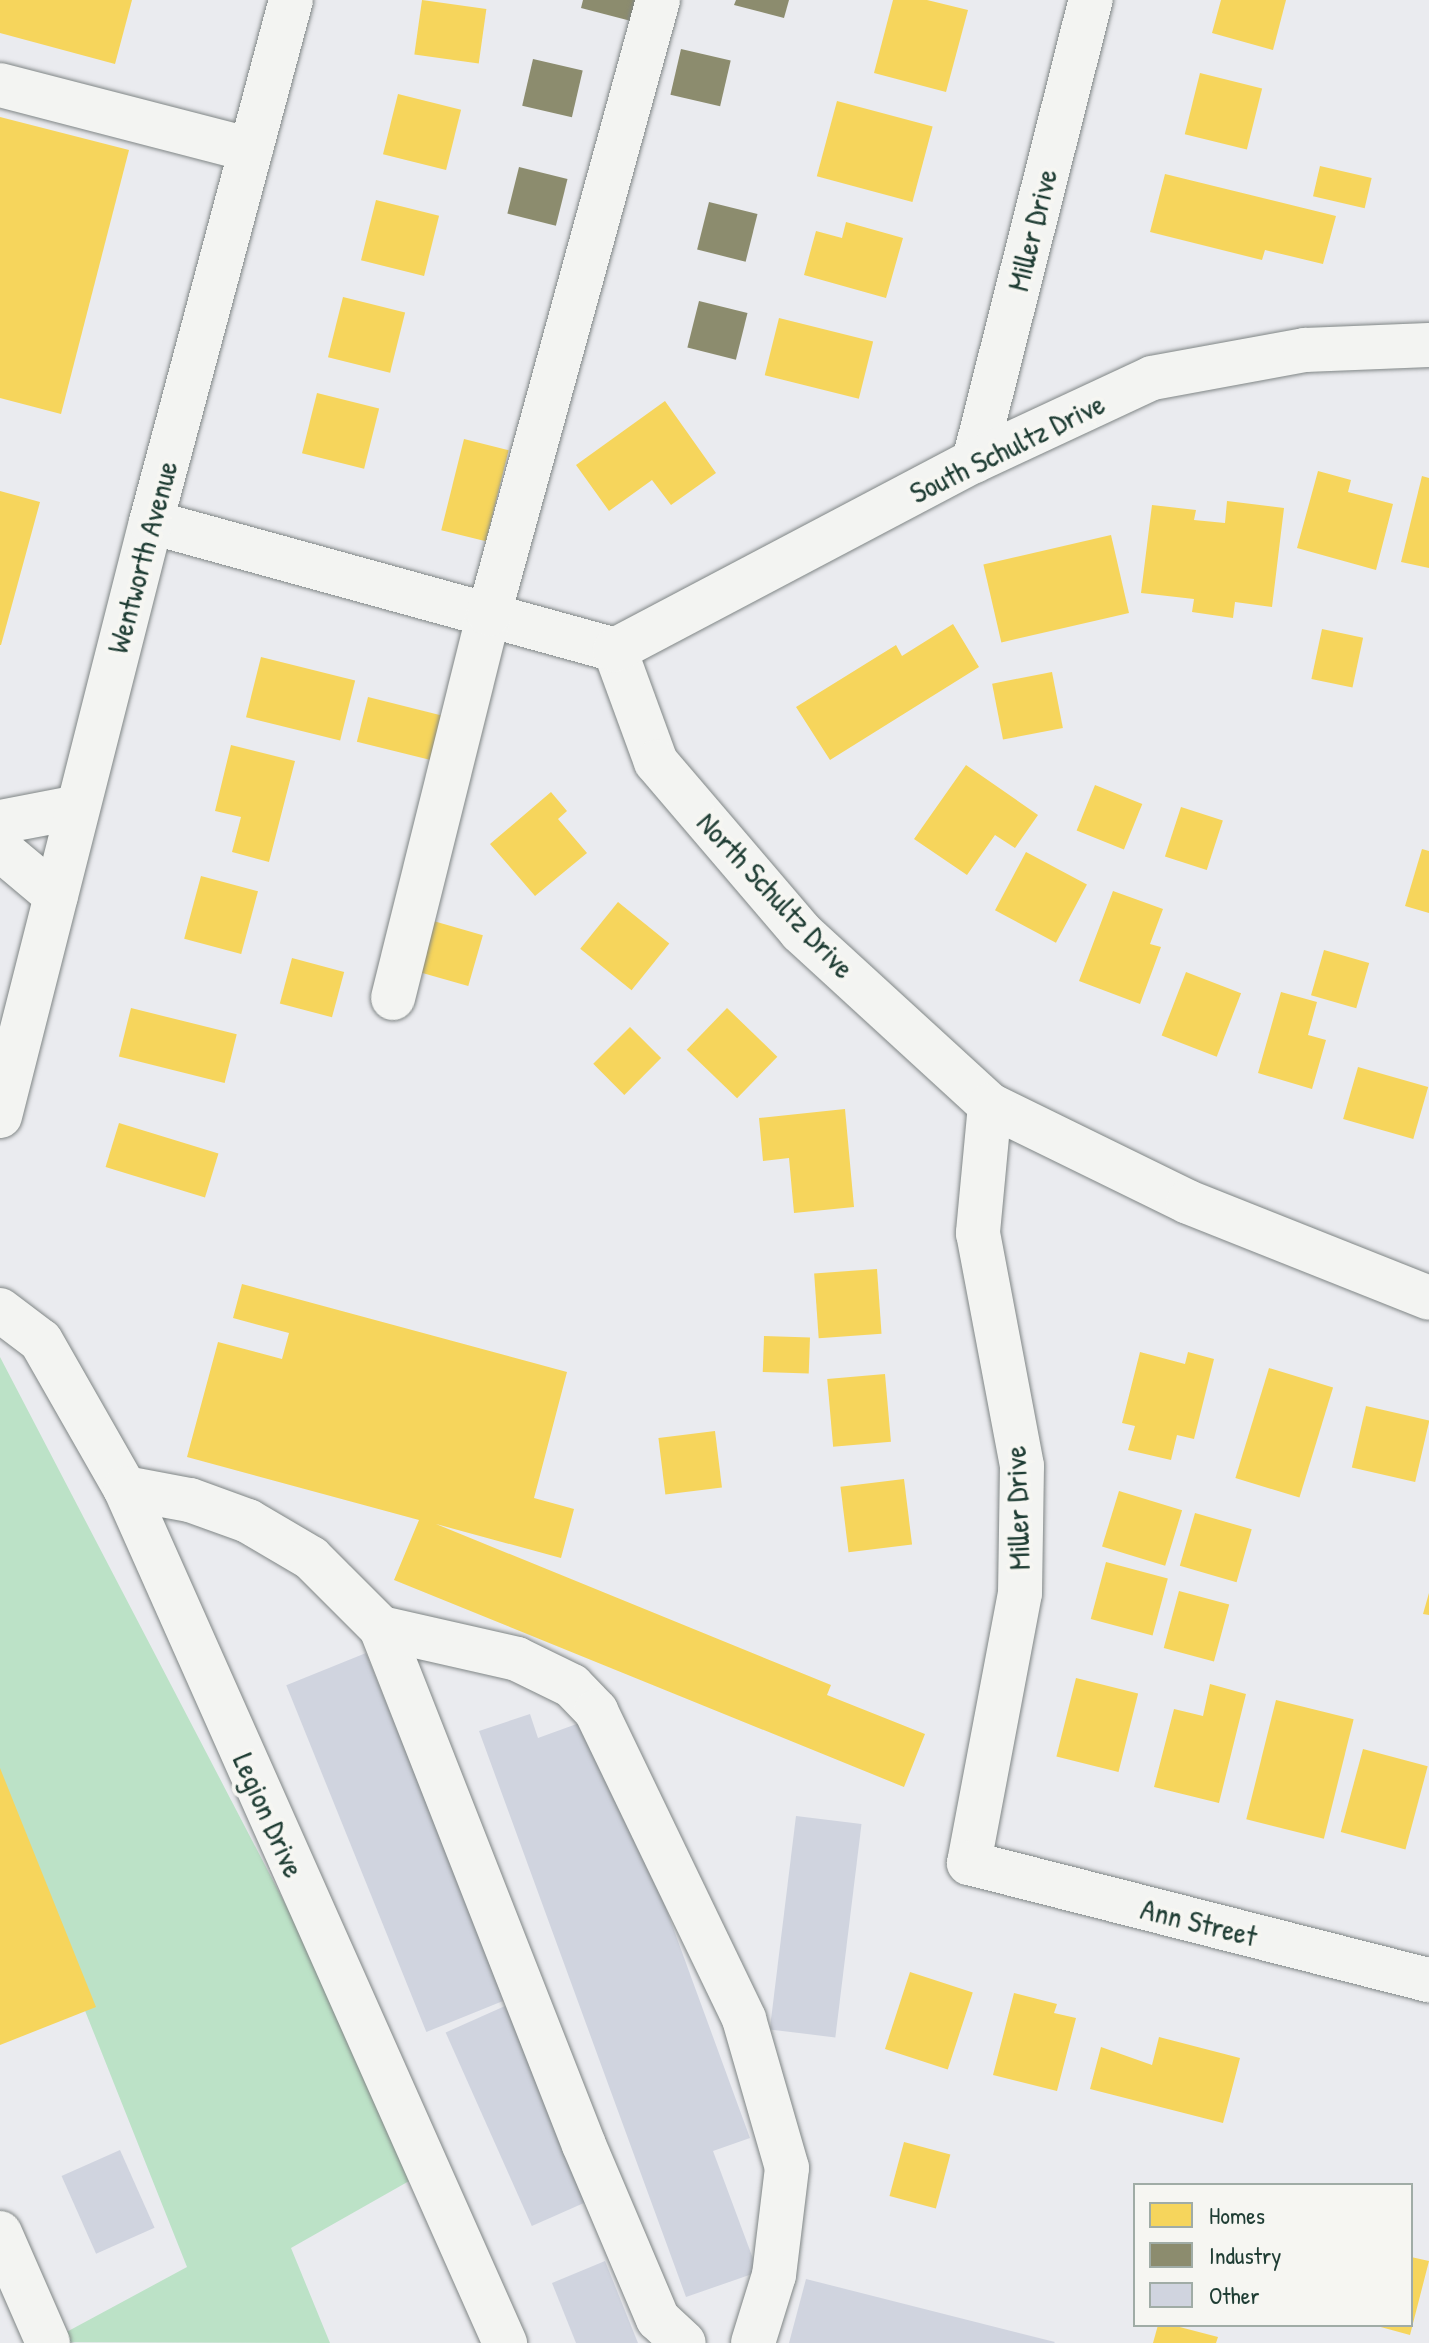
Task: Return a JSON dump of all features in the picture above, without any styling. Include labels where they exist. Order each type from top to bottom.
[{"type":"street","name":"Wentworth Avenue","points":[[0,1116],[151,522],[291,0]]},
{"type":"street","points":[[393,998],[489,614],[658,0]]},
{"type":"street","name":"Miller Drive","points":[[974,461],[1091,0]]},
{"type":"street","points":[[0,85],[251,150]]},
{"type":"street","name":"South Schultz Drive","points":[[615,650],[974,461],[1152,378],[1305,350],[1429,345]]},
{"type":"street","points":[[151,522],[615,650]]},
{"type":"street","name":"North Schultz Drive","points":[[615,650],[656,762],[801,932],[990,1105],[1188,1202],[1429,1298]]},
{"type":"street","points":[[0,822],[78,807]]},
{"type":"street","points":[[0,849],[56,896]]},
{"type":"street","name":"Miller Drive","points":[[969,1863],[1020,1593],[1022,1466],[978,1233],[990,1105]]},
{"type":"street","name":"Legion Drive","points":[[0,1310],[41,1341],[125,1488],[505,2343]]},
{"type":"street","points":[[125,1488],[190,1500],[248,1521],[311,1558],[381,1628],[414,1701],[584,2145],[658,2319],[684,2343]]},
{"type":"street","points":[[381,1628],[517,1659],[572,1686],[596,1711],[744,2019],[787,2168],[774,2275],[753,2343]]},
{"type":"street","name":"Ann Street","points":[[969,1863],[1429,1980]]},
{"type":"street","points":[[0,2233],[48,2343]]},
{"type":"green space","points":[[0,1357],[425,2172],[291,2248],[330,2343],[48,2342],[187,2267],[0,1797]]},
{"type":"building: Homes","points":[[0,0],[132,0],[115,64],[0,33]]},
{"type":"building: Homes","points":[[422,0],[486,9],[479,64],[414,54]]},
{"type":"building: Homes","points":[[893,0],[927,0],[968,10],[946,92],[874,73]]},
{"type":"building: Homes","points":[[1221,0],[1286,0],[1273,50],[1212,33]]},
{"type":"building: Homes","points":[[1200,73],[1262,88],[1247,150],[1185,134]]},
{"type":"building: Homes","points":[[398,94],[461,110],[446,170],[383,154]]},
{"type":"building: Homes","points":[[837,101],[933,127],[912,202],[817,176]]},
{"type":"building: Homes","points":[[0,117],[129,150],[61,414],[0,398]]},
{"type":"building: Homes","points":[[1320,166],[1372,178],[1365,208],[1313,196]]},
{"type":"building: Homes","points":[[1165,174],[1336,216],[1323,264],[1265,250],[1262,260],[1150,232]]},
{"type":"building: Homes","points":[[376,200],[439,216],[424,276],[361,260]]},
{"type":"building: Homes","points":[[846,222],[903,238],[886,298],[804,275],[816,231],[842,238]]},
{"type":"building: Homes","points":[[343,297],[405,312],[390,373],[328,357]]},
{"type":"building: Homes","points":[[779,318],[873,341],[859,399],[765,375]]},
{"type":"building: Homes","points":[[317,393],[379,408],[364,469],[302,453]]},
{"type":"building: Homes","points":[[665,401],[716,473],[671,505],[652,480],[609,511],[576,465]]},
{"type":"building: Homes","points":[[464,439],[509,450],[486,541],[441,530]]},
{"type":"building: Homes","points":[[1318,471],[1351,480],[1348,492],[1393,504],[1376,570],[1297,548]]},
{"type":"building: Homes","points":[[1422,476],[1429,478],[1429,568],[1401,562]]},
{"type":"building: Homes","points":[[0,491],[40,502],[1,645],[0,645]]},
{"type":"building: Homes","points":[[1227,501],[1284,508],[1272,607],[1235,602],[1233,618],[1192,612],[1194,599],[1141,593],[1152,505],[1196,510],[1194,520],[1225,523]]},
{"type":"building: Homes","points":[[1111,535],[1129,613],[1001,642],[983,564]]},
{"type":"building: Homes","points":[[953,624],[979,667],[830,760],[796,707],[896,645],[902,656]]},
{"type":"building: Homes","points":[[1322,629],[1363,638],[1352,688],[1311,679]]},
{"type":"building: Homes","points":[[261,657],[355,680],[340,741],[246,717]]},
{"type":"building: Homes","points":[[1052,672],[1063,728],[1003,740],[992,684]]},
{"type":"building: Homes","points":[[368,697],[442,715],[431,760],[357,742]]},
{"type":"building: Homes","points":[[231,745],[295,761],[269,862],[232,852],[241,817],[215,811]]},
{"type":"building: Homes","points":[[966,765],[1038,815],[1015,848],[995,835],[967,875],[914,839]]},
{"type":"building: Homes","points":[[1095,785],[1142,804],[1124,850],[1077,830]]},
{"type":"building: Homes","points":[[551,792],[567,811],[558,819],[587,853],[535,896],[490,844]]},
{"type":"building: Homes","points":[[1181,807],[1223,821],[1207,870],[1165,856]]},
{"type":"building: Homes","points":[[1422,849],[1429,851],[1429,913],[1405,906]]},
{"type":"building: Homes","points":[[1026,852],[1087,884],[1056,943],[995,910]]},
{"type":"building: Homes","points":[[201,876],[258,891],[241,954],[184,939]]},
{"type":"building: Homes","points":[[1113,891],[1163,909],[1150,944],[1161,947],[1140,1004],[1079,981]]},
{"type":"building: Homes","points":[[618,902],[669,944],[632,990],[580,949]]},
{"type":"building: Homes","points":[[430,920],[483,935],[468,986],[415,971]]},
{"type":"building: Homes","points":[[1324,950],[1369,963],[1356,1008],[1311,995]]},
{"type":"building: Homes","points":[[292,958],[344,972],[332,1017],[280,1003]]},
{"type":"building: Homes","points":[[1186,972],[1241,993],[1217,1057],[1162,1035]]},
{"type":"building: Homes","points":[[1281,992],[1317,1002],[1308,1035],[1326,1040],[1312,1089],[1258,1073]]},
{"type":"building: Homes","points":[[131,1008],[237,1034],[225,1083],[119,1057]]},
{"type":"building: Homes","points":[[727,1008],[777,1057],[737,1098],[687,1050]]},
{"type":"building: Homes","points":[[630,1027],[661,1058],[624,1095],[593,1064]]},
{"type":"building: Homes","points":[[1358,1067],[1428,1087],[1413,1139],[1343,1119]]},
{"type":"building: Homes","points":[[845,1109],[854,1207],[794,1213],[789,1158],[763,1161],[759,1118]]},
{"type":"building: Homes","points":[[119,1123],[218,1153],[205,1197],[106,1167]]},
{"type":"building: Homes","points":[[877,1269],[882,1334],[819,1338],[814,1273]]},
{"type":"building: Homes","points":[[242,1284],[567,1372],[534,1498],[574,1509],[561,1558],[436,1524],[831,1685],[827,1695],[925,1734],[904,1787],[394,1580],[419,1520],[187,1457],[218,1342],[282,1359],[289,1333],[233,1318]]},
{"type":"building: Homes","points":[[764,1336],[810,1338],[809,1374],[763,1372]]},
{"type":"building: Homes","points":[[1140,1352],[1185,1364],[1188,1352],[1214,1359],[1194,1439],[1177,1435],[1171,1460],[1128,1450],[1135,1426],[1122,1423]]},
{"type":"building: Homes","points":[[1269,1368],[1333,1388],[1299,1498],[1235,1478]]},
{"type":"building: Homes","points":[[885,1374],[891,1442],[833,1447],[827,1379]]},
{"type":"building: Homes","points":[[1366,1406],[1429,1421],[1415,1482],[1352,1467]]},
{"type":"building: Homes","points":[[715,1431],[722,1488],[665,1495],[658,1438]]},
{"type":"building: Homes","points":[[904,1479],[912,1545],[849,1552],[840,1487]]},
{"type":"building: Homes","points":[[1119,1491],[1182,1510],[1165,1566],[1102,1546]]},
{"type":"building: Homes","points":[[1195,1513],[1252,1529],[1237,1582],[1180,1566]]},
{"type":"building: Homes","points":[[1106,1562],[1168,1579],[1153,1636],[1091,1619]]},
{"type":"building: Homes","points":[[1179,1591],[1229,1604],[1214,1661],[1164,1648]]},
{"type":"building: Homes","points":[[1429,1593],[1429,1615],[1423,1614]]},
{"type":"building: Homes","points":[[1076,1678],[1138,1693],[1119,1772],[1056,1757]]},
{"type":"building: Homes","points":[[1210,1684],[1246,1694],[1219,1803],[1154,1787],[1174,1709],[1203,1716]]},
{"type":"building: Homes","points":[[1276,1700],[1354,1719],[1324,1839],[1246,1819]]},
{"type":"building: Homes","points":[[1363,1749],[1428,1766],[1405,1849],[1341,1832]]},
{"type":"building: Homes","points":[[0,1768],[96,2007],[0,2045]]},
{"type":"building: Homes","points":[[910,1972],[973,1992],[948,2069],[885,2049]]},
{"type":"building: Homes","points":[[1014,1993],[1057,2004],[1054,2013],[1076,2018],[1057,2091],[993,2075]]},
{"type":"building: Homes","points":[[1159,2037],[1240,2058],[1223,2123],[1090,2089],[1101,2047],[1152,2065]]},
{"type":"building: Homes","points":[[904,2142],[950,2154],[936,2209],[890,2196]]},
{"type":"building: Homes","points":[[1413,2257],[1429,2261],[1413,2323]]},
{"type":"building: Homes","points":[[1157,2327],[1180,2327],[1218,2337],[1216,2343],[1153,2343]]},
{"type":"building: Homes","points":[[1381,2327],[1412,2327],[1410,2335]]},
{"type":"building: Industry","points":[[583,0],[636,0],[631,21],[581,8]]},
{"type":"building: Industry","points":[[736,0],[789,0],[784,18],[734,5]]},
{"type":"building: Industry","points":[[681,49],[731,60],[720,106],[670,95]]},
{"type":"building: Industry","points":[[533,59],[583,70],[572,117],[522,106]]},
{"type":"building: Industry","points":[[519,167],[568,179],[556,226],[507,214]]},
{"type":"building: Industry","points":[[709,202],[758,214],[746,262],[697,250]]},
{"type":"building: Industry","points":[[699,301],[748,313],[736,360],[687,348]]},
{"type":"building: Other","points":[[366,1653],[506,2000],[426,2032],[286,1685]]},
{"type":"building: Other","points":[[530,1714],[538,1738],[596,1717],[750,2138],[713,2151],[758,2272],[686,2297],[479,1731]]},
{"type":"building: Other","points":[[796,1816],[862,1824],[835,2037],[770,2029]]},
{"type":"building: Other","points":[[505,2006],[591,2200],[532,2226],[446,2032]]},
{"type":"building: Other","points":[[120,2150],[155,2228],[96,2254],[62,2176]]},
{"type":"building: Other","points":[[605,2261],[638,2343],[576,2343],[552,2283]]},
{"type":"building: Other","points":[[806,2279],[1055,2342],[789,2343]]}]
